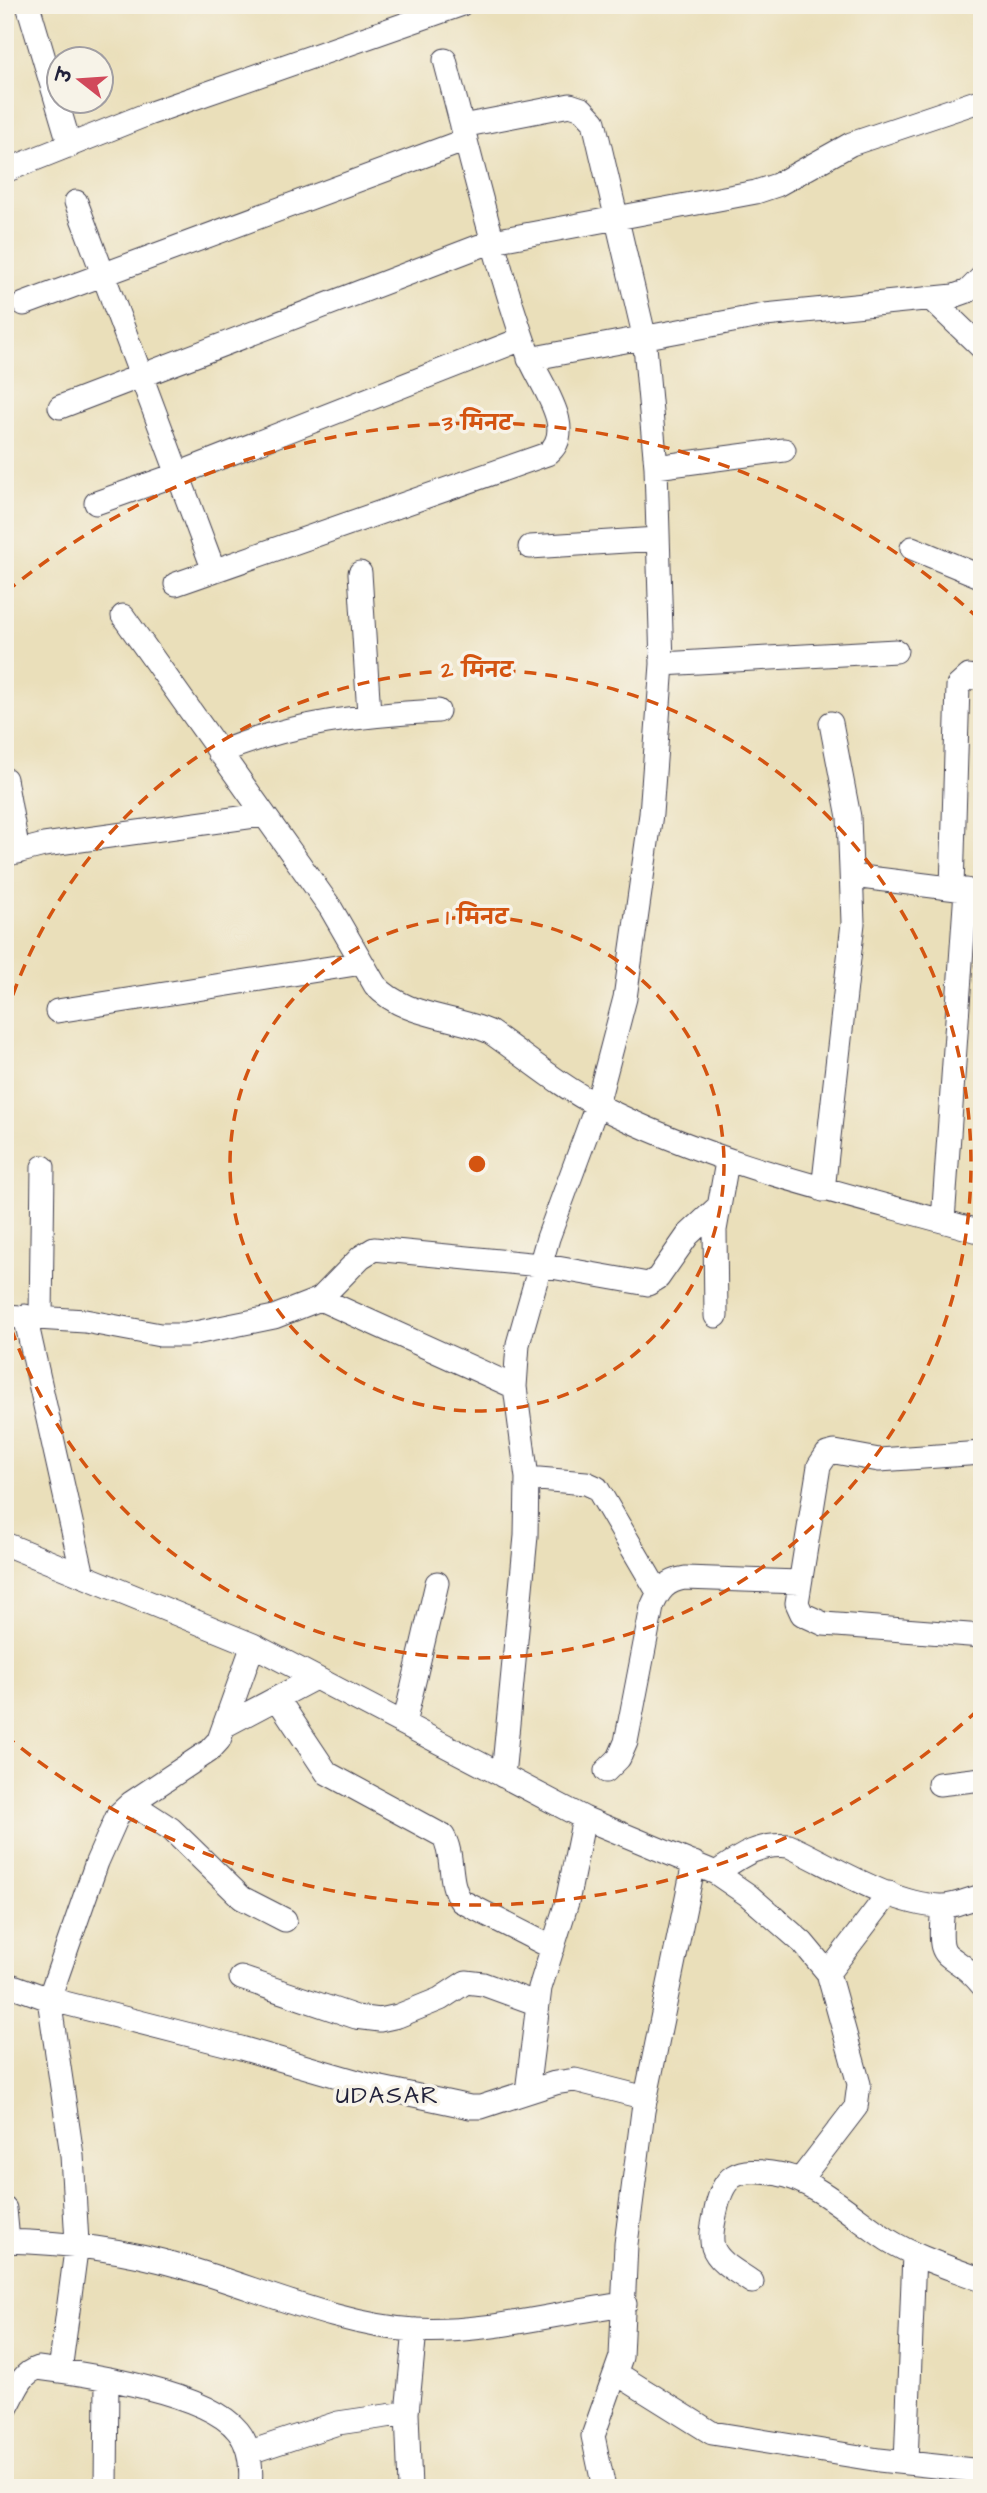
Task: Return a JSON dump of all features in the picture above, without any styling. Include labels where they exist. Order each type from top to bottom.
[{"type":"street","points":[[28,5],[70,146]]},
{"type":"street","points":[[5,171],[148,114],[460,5]]},
{"type":"street","points":[[176,584],[213,568],[547,454],[556,447],[560,437],[560,425],[526,349],[493,241],[445,60]]},
{"type":"street","points":[[60,407],[140,374],[493,241],[756,192],[778,185],[851,144],[982,100]]},
{"type":"street","points":[[24,304],[464,133],[570,106],[582,108],[594,122],[644,335],[656,467],[662,664],[651,814],[625,998],[597,1105],[540,1265],[518,1344],[515,1387],[527,1478],[526,1536],[503,1776]]},
{"type":"street","points":[[76,202],[213,568]]},
{"type":"street","points":[[96,503],[526,349],[644,335],[765,315],[930,298],[968,291],[982,277]]},
{"type":"street","points":[[930,298],[982,348]]},
{"type":"street","points":[[656,467],[784,450]]},
{"type":"street","points":[[530,547],[658,539]]},
{"type":"street","points":[[912,548],[982,578]]},
{"type":"street","points":[[360,573],[369,714]]},
{"type":"street","points":[[122,616],[262,816],[330,907],[375,985],[391,1000],[410,1009],[470,1023],[489,1032],[597,1105],[727,1162],[822,1190],[982,1231]]},
{"type":"street","points":[[662,664],[896,651]]},
{"type":"street","points":[[943,1221],[967,889],[958,686],[969,676],[982,678]]},
{"type":"street","points":[[219,753],[269,734],[369,714],[438,711]]},
{"type":"street","points":[[822,1190],[853,923],[849,817],[831,723]]},
{"type":"street","points":[[5,779],[12,853],[57,843],[262,816]]},
{"type":"street","points":[[853,876],[967,889]]},
{"type":"street","points":[[57,1011],[362,963]]},
{"type":"street","points":[[716,1316],[715,1230],[727,1162]]},
{"type":"street","points":[[43,1167],[24,1316],[83,1576]]},
{"type":"street","points":[[24,1316],[85,1321],[160,1335],[185,1335],[274,1317],[320,1299],[361,1257],[374,1249],[540,1265],[648,1284],[658,1278],[688,1235],[717,1208]]},
{"type":"street","points":[[320,1299],[515,1387]]},
{"type":"street","points":[[982,1453],[898,1460],[860,1458],[835,1452],[827,1454],[819,1466],[797,1603],[802,1614],[813,1621],[982,1636]]},
{"type":"street","points":[[527,1478],[586,1483],[597,1488],[658,1592]]},
{"type":"street","points":[[5,1544],[253,1645],[584,1818],[716,1873],[748,1895],[785,1927],[828,1973],[859,2084],[856,2107],[800,2180]]},
{"type":"street","points":[[606,1771],[619,1758],[626,1742],[652,1607],[658,1592],[671,1580],[685,1578],[800,1582]]},
{"type":"street","points":[[404,1724],[438,1583]]},
{"type":"street","points":[[60,2371],[77,2243],[72,2155],[49,1999],[97,1862],[118,1815],[131,1803],[209,1751],[226,1725],[253,1645]]},
{"type":"street","points":[[226,1725],[315,1678]]},
{"type":"street","points":[[277,1698],[327,1773],[443,1836],[450,1854],[456,1894],[461,1901],[553,1948]]},
{"type":"street","points":[[939,1784],[982,1779]]},
{"type":"street","points":[[131,1803],[178,1835],[242,1898],[285,1920]]},
{"type":"street","points":[[527,2092],[538,2004],[567,1902],[584,1818]]},
{"type":"street","points":[[716,1873],[752,1849],[771,1844],[789,1846],[889,1893],[943,1907],[982,1896]]},
{"type":"street","points":[[604,2488],[593,2436],[616,2373],[624,2339],[626,2244],[646,2098],[694,1863]]},
{"type":"street","points":[[828,1973],[889,1893]]},
{"type":"street","points":[[943,1907],[939,1942],[945,1956],[964,1968],[982,1985]]},
{"type":"street","points":[[241,1978],[368,2018],[398,2016],[440,1999],[466,1982],[483,1984],[538,2004]]},
{"type":"street","points":[[5,1983],[49,1999],[241,2048],[372,2086],[470,2107],[481,2107],[575,2080],[646,2098]]},
{"type":"street","points":[[752,2282],[720,2259],[713,2248],[712,2233],[719,2194],[727,2179],[743,2172],[779,2174],[800,2180],[890,2241],[915,2254],[982,2280]]},
{"type":"street","points":[[5,2209],[7,2241],[77,2243],[183,2266],[358,2320],[415,2330],[481,2327],[625,2304]]},
{"type":"street","points":[[906,2463],[915,2254]]},
{"type":"street","points":[[410,2488],[407,2413],[415,2330]]},
{"type":"street","points":[[5,2410],[29,2371],[38,2368],[107,2381],[196,2403],[221,2416],[239,2431],[250,2452],[250,2488]]},
{"type":"street","points":[[616,2373],[712,2433],[906,2463],[982,2471]]},
{"type":"street","points":[[106,2488],[107,2381]]},
{"type":"street","points":[[250,2452],[338,2423],[407,2413]]},
{"type":"district","name":"UDASAR","points":[[388,2095]]}]
